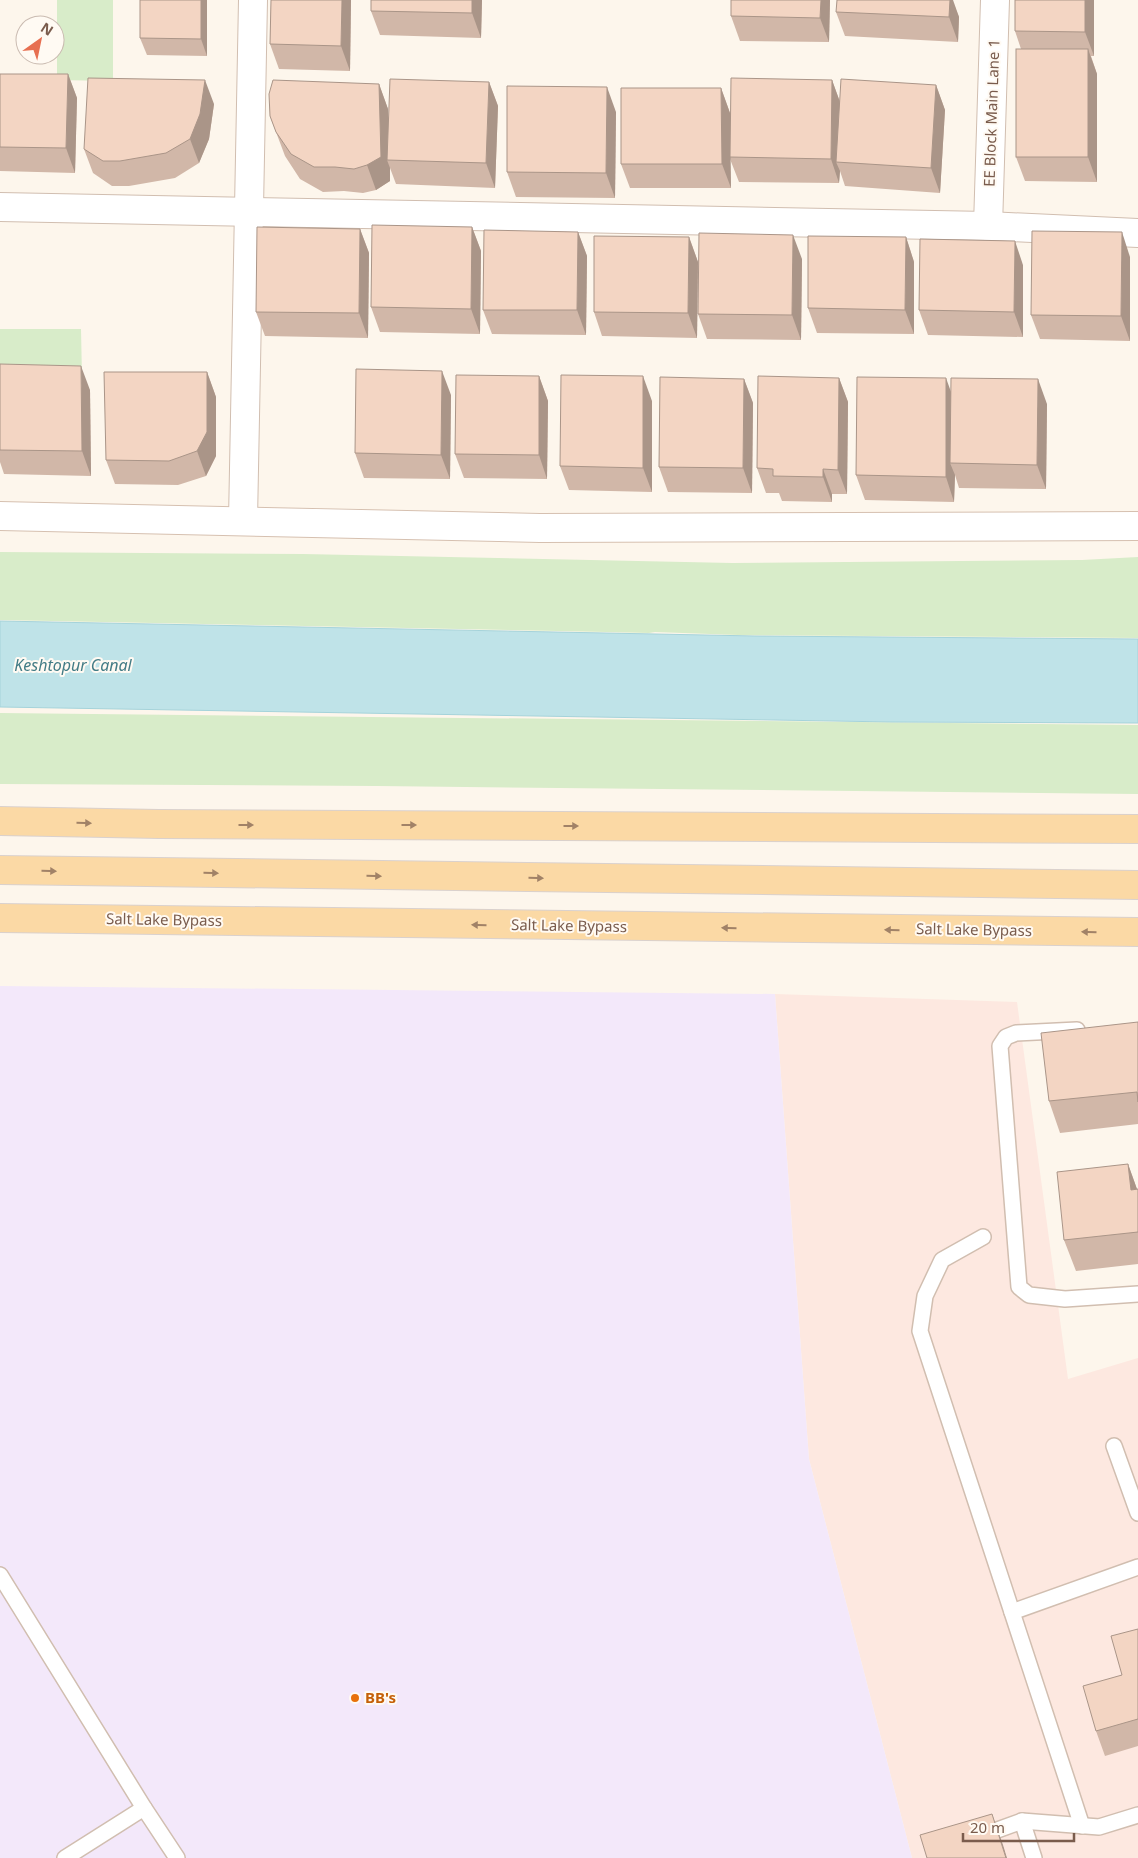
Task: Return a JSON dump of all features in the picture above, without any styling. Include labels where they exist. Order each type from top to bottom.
[{"type":"main road","points":[[0,821],[159,824],[1138,829]]},
{"type":"main road","points":[[0,870],[1138,885]]},
{"type":"main road","name":"Salt Lake Bypass","points":[[0,918],[1138,932]]},
{"type":"street","points":[[243,521],[253,0]]},
{"type":"street","name":"EE Block Main Lane 1","points":[[988,226],[995,0]]},
{"type":"street","points":[[0,207],[988,226],[1138,233]]},
{"type":"street","points":[[0,516],[540,528],[1138,526]]},
{"type":"lane","points":[[1091,1030],[1016,1033],[1006,1037],[1000,1046],[1019,1287],[1029,1294],[1065,1299],[1138,1294]]},
{"type":"lane","points":[[983,1237],[942,1260],[924,1296],[920,1331],[1082,1826]]},
{"type":"lane","points":[[1114,1446],[1138,1513]]},
{"type":"lane","points":[[1012,1612],[1138,1567]]},
{"type":"lane","points":[[0,1575],[177,1858]]},
{"type":"lane","points":[[65,1858],[144,1808]]},
{"type":"lane","points":[[963,1842],[1022,1821],[1099,1827],[1138,1815]]},
{"type":"lane","points":[[1022,1821],[1034,1858]]},
{"type":"shaded area","points":[[0,986],[775,994],[809,1459],[912,1858],[0,1858]]},
{"type":"shaded area","points":[[775,994],[1017,1002],[1068,1379],[1138,1358],[1138,1858],[912,1858],[809,1459]]},
{"type":"green space","points":[[57,0],[113,0],[113,81],[57,80],[57,65],[65,65],[65,15],[57,15]]},
{"type":"green space","points":[[0,329],[81,329],[82,378],[0,378]]},
{"type":"green space","points":[[0,552],[303,554],[732,563],[1082,560],[1138,557],[1138,638],[738,635],[0,620]]},
{"type":"green space","points":[[0,713],[1138,725],[1138,794],[0,784]]},
{"type":"water","name":"Keshtopur Canal","points":[[0,621],[755,636],[1138,639],[1138,723],[892,722],[0,707]]},
{"type":"building","points":[[140,0],[201,0],[201,39],[140,38]]},
{"type":"building","points":[[271,0],[342,0],[341,46],[270,44]]},
{"type":"building","points":[[371,0],[472,0],[472,13],[371,11]]},
{"type":"building","points":[[731,0],[821,0],[820,18],[731,16]]},
{"type":"building","points":[[837,0],[950,0],[949,17],[836,12]]},
{"type":"building","points":[[1015,0],[1085,0],[1085,32],[1015,31]]},
{"type":"building","points":[[1016,49],[1088,49],[1088,157],[1016,157]]},
{"type":"building","points":[[0,74],[68,74],[66,148],[0,147]]},
{"type":"building","points":[[88,78],[205,80],[200,114],[190,139],[166,153],[120,161],[103,161],[84,149]]},
{"type":"building","points":[[731,78],[832,80],[831,159],[730,157]]},
{"type":"building","points":[[390,79],[489,82],[486,163],[387,160]]},
{"type":"building","points":[[841,79],[936,85],[931,168],[836,162]]},
{"type":"building","points":[[273,80],[379,84],[381,157],[367,165],[354,169],[314,167],[291,154],[276,132],[270,116],[269,94]]},
{"type":"building","points":[[507,86],[607,87],[606,173],[507,172]]},
{"type":"building","points":[[621,88],[721,88],[722,164],[621,164]]},
{"type":"building","points":[[372,225],[472,227],[471,309],[371,307]]},
{"type":"building","points":[[257,227],[360,229],[359,313],[256,312]]},
{"type":"building","points":[[484,230],[578,232],[577,310],[483,310]]},
{"type":"building","points":[[1032,231],[1122,232],[1121,316],[1031,315]]},
{"type":"building","points":[[699,233],[793,235],[792,315],[698,314]]},
{"type":"building","points":[[594,236],[689,237],[688,313],[594,312]]},
{"type":"building","points":[[808,236],[906,237],[905,310],[808,308]]},
{"type":"building","points":[[920,239],[1015,241],[1014,312],[919,310]]},
{"type":"building","points":[[0,364],[81,366],[82,451],[0,450]]},
{"type":"building","points":[[356,369],[442,371],[441,455],[355,453]]},
{"type":"building","points":[[104,372],[207,372],[207,432],[197,451],[169,461],[106,460]]},
{"type":"building","points":[[456,375],[539,376],[539,455],[455,454]]},
{"type":"building","points":[[561,375],[643,376],[643,468],[560,466]]},
{"type":"building","points":[[758,376],[839,378],[838,470],[823,469],[823,477],[773,476],[773,469],[757,468]]},
{"type":"building","points":[[660,377],[744,379],[743,468],[659,467]]},
{"type":"building","points":[[857,377],[946,378],[946,477],[856,475]]},
{"type":"building","points":[[951,378],[1038,379],[1037,465],[950,463]]},
{"type":"building","points":[[1138,1022],[1138,1102],[1137,1092],[1049,1101],[1041,1033]]},
{"type":"building","points":[[1128,1164],[1131,1190],[1138,1189],[1138,1232],[1064,1240],[1057,1172]]},
{"type":"building","points":[[1138,1629],[1138,1719],[1096,1731],[1083,1686],[1122,1675],[1111,1636]]},
{"type":"building","points":[[992,1814],[1006,1858],[927,1858],[920,1835]]},
{"type":"place","name":"BB's","points":[[355,1698]]}]
